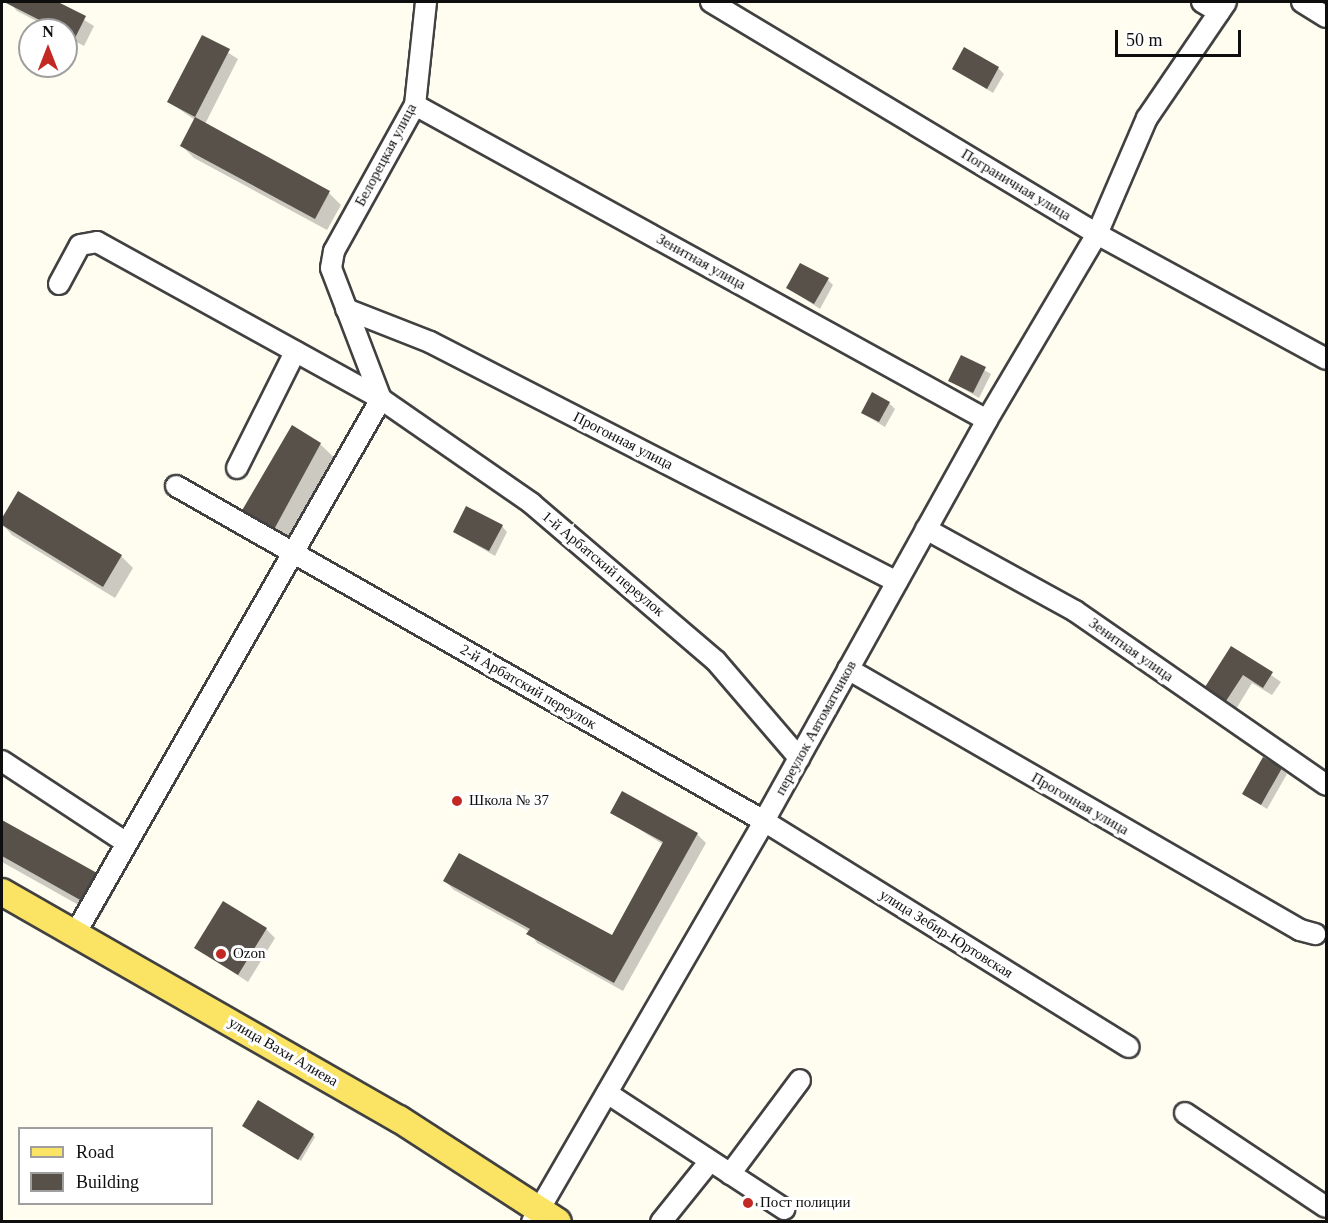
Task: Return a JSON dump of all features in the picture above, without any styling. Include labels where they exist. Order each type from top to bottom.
[{"type":"main road","name":"улица Вахи Алиева","points":[[2,892],[399,1119],[540,1218]]},
{"type":"main road","name":"улица Вахи Алиева","points":[[2,912],[331,1097],[540,1218]]},
{"type":"street","name":"Белорецкая улица","points":[[346,309],[331,268],[334,251],[415,105],[426,2]]},
{"type":"street","name":"Пограничная улица","points":[[711,2],[1097,234],[1326,359]]},
{"type":"street","points":[[1202,2],[1222,7]]},
{"type":"street","points":[[1302,2],[1326,17]]},
{"type":"street","name":"переулок Автоматчиков","points":[[540,1218],[987,420],[1097,234],[1147,118],[1222,7]]},
{"type":"street","name":"Зенитная улица","points":[[415,105],[987,420]]},
{"type":"street","name":"1-й Арбатский переулок","points":[[59,284],[80,245],[97,242],[381,399],[531,503],[708,654],[799,758]]},
{"type":"street","points":[[75,934],[381,399],[346,309]]},
{"type":"street","name":"Прогонная улица","points":[[346,309],[430,342],[897,582]]},
{"type":"street","points":[[237,468],[295,352]]},
{"type":"street","name":"2-й Арбатский переулок","points":[[176,486],[764,821]]},
{"type":"street","name":"Зенитная улица","points":[[926,529],[1075,611],[1326,785]]},
{"type":"street","name":"Прогонная улица","points":[[848,669],[1289,924],[1315,934]]},
{"type":"street","points":[[2,761],[127,843]]},
{"type":"street","name":"улица Зебир-Юртовская","points":[[764,821],[1129,1047]]},
{"type":"street","points":[[730,1174],[800,1080]]},
{"type":"street","points":[[608,1093],[784,1209]]},
{"type":"street","points":[[1185,1113],[1326,1207]]},
{"type":"street","points":[[661,1221],[710,1161]]},
{"type":"building","points":[[4,2],[58,2],[86,16],[78,32],[78,18],[36,18]]},
{"type":"building","points":[[202,35],[230,49],[195,117],[167,102]]},
{"type":"building","points":[[964,47],[999,67],[987,89],[952,69]]},
{"type":"building","points":[[195,117],[330,191],[315,219],[180,146]]},
{"type":"building","points":[[800,263],[829,278],[814,304],[786,288]]},
{"type":"building","points":[[961,355],[986,367],[973,393],[948,381]]},
{"type":"building","points":[[872,392],[890,402],[879,422],[861,413]]},
{"type":"building","points":[[292,425],[321,443],[271,535],[237,519]]},
{"type":"building","points":[[18,491],[122,555],[103,587],[2,525],[2,518]]},
{"type":"building","points":[[466,506],[503,525],[489,551],[453,532]]},
{"type":"building","points":[[1231,646],[1273,672],[1263,688],[1243,675],[1226,701],[1205,687]]},
{"type":"building","points":[[1263,757],[1282,768],[1261,805],[1242,794]]},
{"type":"building","points":[[622,791],[698,833],[614,983],[526,934],[530,929],[443,881],[459,853],[612,935],[663,842],[610,813]]},
{"type":"building","points":[[2,820],[97,873],[82,901],[2,856]]},
{"type":"building","points":[[223,901],[267,928],[238,975],[194,948]]},
{"type":"building","points":[[258,1100],[314,1134],[298,1160],[242,1126]]},
{"type":"place","name":"Школа № 37","points":[[457,801]]},
{"type":"place","name":"Ozon","points":[[221,954]]},
{"type":"place","name":"Пост полиции","points":[[748,1203]]}]
